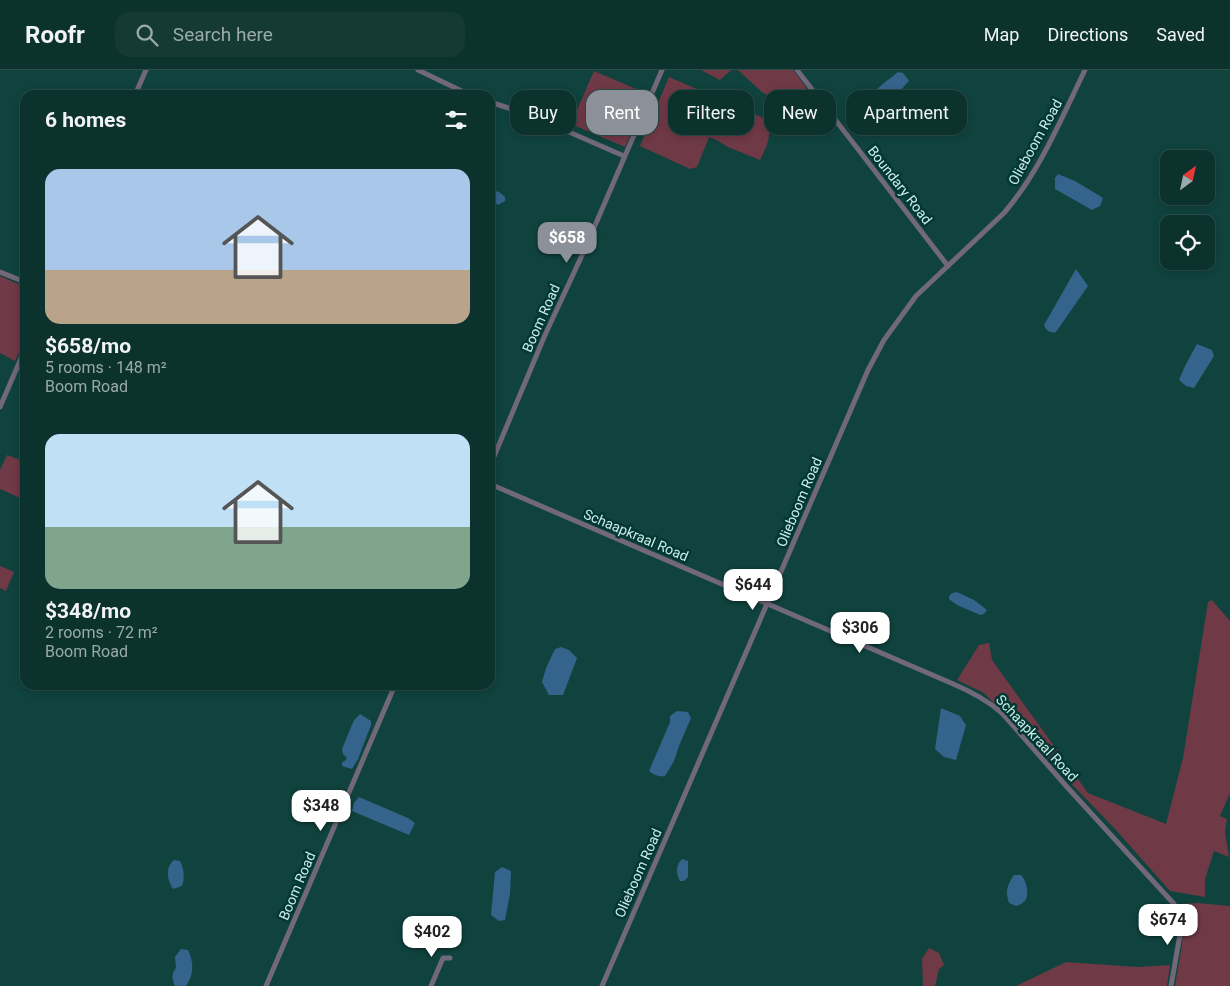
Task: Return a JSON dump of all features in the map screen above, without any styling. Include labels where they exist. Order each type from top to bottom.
[{"type":"street","points":[[137,90],[146,70]]},
{"type":"street","points":[[418,70],[460,90]]},
{"type":"street","name":"Boom Road","points":[[495,454],[545,335],[584,251],[662,70]]},
{"type":"street","name":"Boundary Road","points":[[797,70],[948,266]]},
{"type":"street","name":"Olieboom Road","points":[[602,986],[868,370],[880,347],[916,296],[1004,214],[1030,179],[1085,70]]},
{"type":"street","points":[[495,104],[530,115],[624,156]]},
{"type":"street","points":[[0,272],[20,280]]},
{"type":"street","points":[[0,408],[20,361]]},
{"type":"street","name":"Schaapkraal Road","points":[[495,486],[959,686],[981,696],[992,704],[1174,904],[1180,920],[1180,929],[1171,986]]},
{"type":"street","name":"Boom Road","points":[[266,986],[393,690]]},
{"type":"street","points":[[431,986],[443,958],[450,958]]},
{"type":"shaded area","points":[[701,70],[731,70],[720,80]]},
{"type":"shaded area","points":[[738,70],[793,70],[807,89],[764,90],[764,93]]},
{"type":"shaded area","points":[[594,71],[639,90],[586,90],[586,130],[576,126],[576,112]]},
{"type":"shaded area","points":[[669,77],[699,90],[668,90],[668,135],[754,135],[754,114],[764,118],[764,135],[769,135],[767,145],[760,160],[709,137],[697,167],[690,169],[640,146],[645,135],[658,135],[658,103]]},
{"type":"shaded area","points":[[597,135],[630,135],[625,147]]},
{"type":"shaded area","points":[[0,276],[20,285],[20,350],[15,361],[0,353]]},
{"type":"shaded area","points":[[7,455],[20,460],[20,498],[0,489],[0,470]]},
{"type":"shaded area","points":[[0,566],[14,572],[6,591],[0,588]]},
{"type":"shaded area","points":[[1212,600],[1230,621],[1230,793],[1220,816],[1227,819],[1225,832],[1229,857],[1214,851],[1205,879],[1205,897],[1170,891],[1116,830],[984,693],[957,680],[979,645],[989,643],[992,660],[1088,793],[1166,824],[1183,758],[1208,602]]},
{"type":"shaded area","points":[[1198,903],[1230,906],[1230,986],[1175,986],[1182,945],[1184,909],[1180,904]]},
{"type":"shaded area","points":[[929,948],[939,953],[944,965],[939,969],[935,986],[923,986],[922,959]]},
{"type":"shaded area","points":[[1066,962],[1137,967],[1170,965],[1167,986],[1016,986]]},
{"type":"water","points":[[898,72],[903,73],[909,81],[901,90],[877,90]]},
{"type":"water","points":[[1058,174],[1075,181],[1103,198],[1100,206],[1092,210],[1055,189],[1055,178]]},
{"type":"water","points":[[495,191],[505,197],[505,201],[498,205],[495,203]]},
{"type":"water","points":[[1076,269],[1088,286],[1056,332],[1050,332],[1044,325]]},
{"type":"water","points":[[1197,344],[1212,350],[1214,356],[1194,388],[1186,386],[1179,380]]},
{"type":"water","points":[[957,592],[974,600],[987,610],[984,614],[980,615],[957,605],[949,599],[951,594]]},
{"type":"water","points":[[561,647],[569,650],[577,658],[563,695],[549,695],[542,682],[555,649]]},
{"type":"water","points":[[941,708],[960,716],[966,725],[956,760],[944,757],[935,749]]},
{"type":"water","points":[[677,711],[688,712],[691,718],[674,761],[665,776],[656,775],[649,771],[670,722],[670,716]]},
{"type":"water","points":[[360,714],[371,721],[371,725],[358,759],[352,769],[342,766],[342,762],[347,758],[343,754],[342,749],[354,720]]},
{"type":"water","points":[[359,797],[408,818],[415,823],[409,835],[352,811],[354,803]]},
{"type":"water","points":[[682,859],[688,861],[688,877],[684,881],[680,881],[677,870],[678,864]]},
{"type":"water","points":[[174,860],[180,861],[184,877],[182,886],[173,889],[169,882],[168,870]]},
{"type":"water","points":[[502,867],[511,871],[510,894],[505,920],[499,921],[491,915],[495,872]]},
{"type":"water","points":[[1014,875],[1021,875],[1027,890],[1025,900],[1016,906],[1009,903],[1007,895],[1008,885]]},
{"type":"water","points":[[181,949],[188,950],[192,964],[192,973],[186,986],[175,986],[172,977],[176,968],[175,957]]}]
